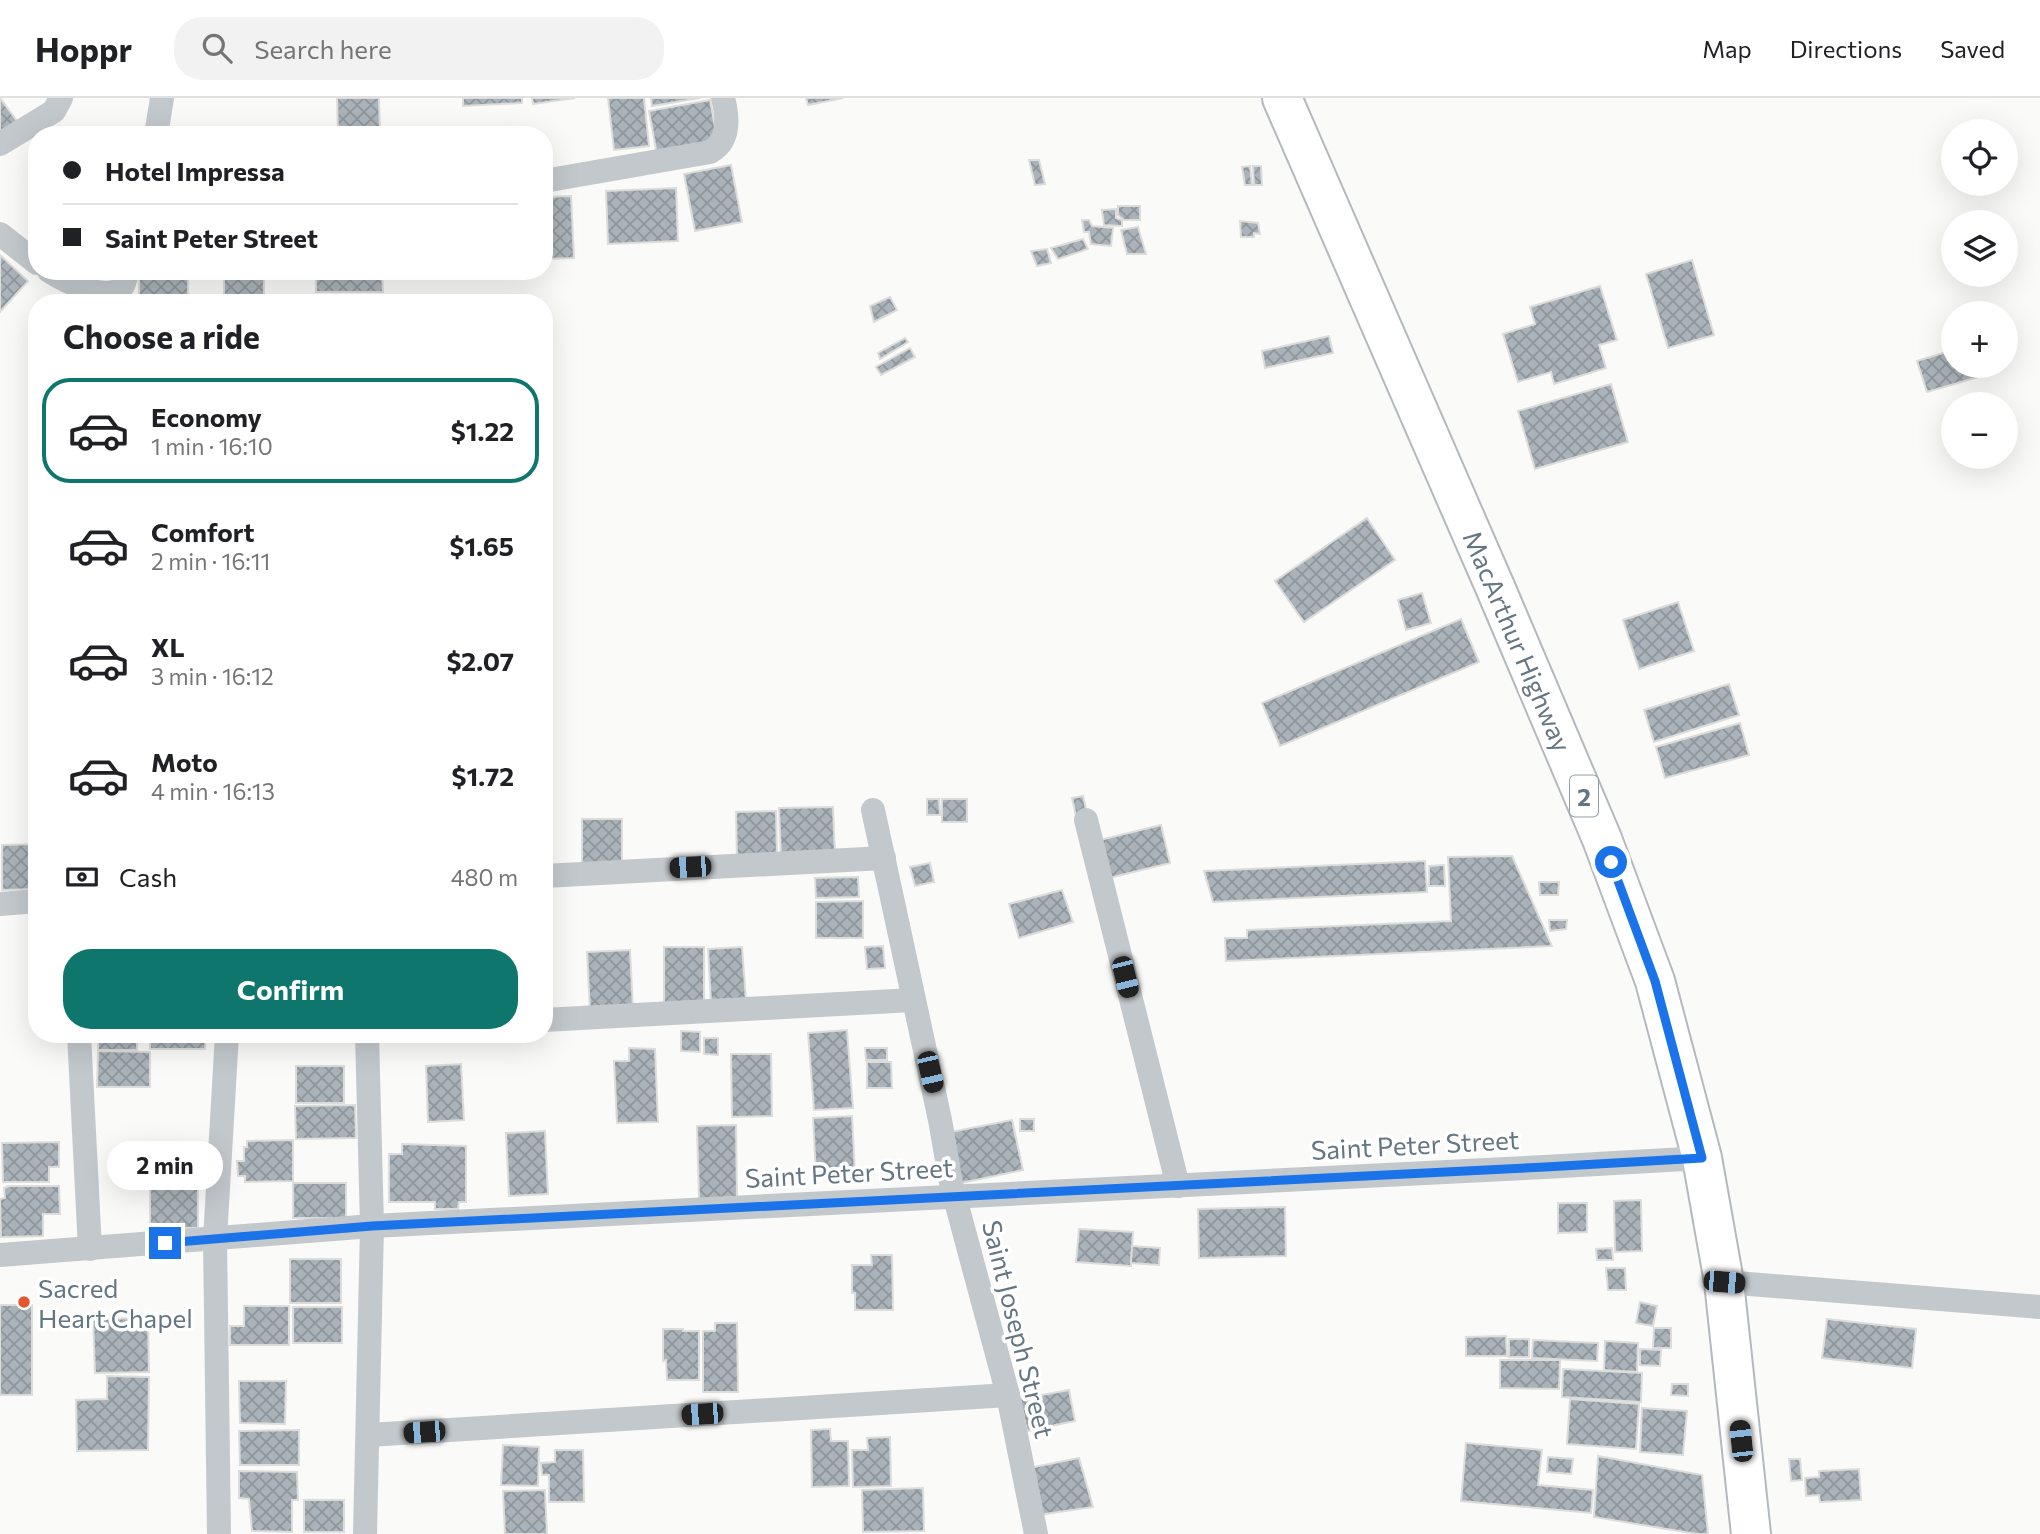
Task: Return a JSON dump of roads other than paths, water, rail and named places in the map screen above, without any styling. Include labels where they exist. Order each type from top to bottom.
[{"type":"highway","name":"MacArthur Highway","points":[[1282,98],[1448,477],[1602,839],[1655,981],[1702,1158],[1724,1282],[1751,1534]]},
{"type":"street","points":[[29,126],[54,111],[61,98]]},
{"type":"street","points":[[157,126],[162,98]]},
{"type":"street","points":[[553,179],[710,152],[717,148],[726,128],[723,98]]},
{"type":"street","points":[[0,144],[28,127]]},
{"type":"street","points":[[0,234],[28,257]]},
{"type":"street","points":[[63,280],[98,292],[119,290],[125,280]]},
{"type":"street","name":"Saint Joseph Street","points":[[873,810],[955,1197],[1008,1395],[1037,1534]]},
{"type":"street","points":[[1086,820],[1178,1186]]},
{"type":"street","points":[[553,876],[884,858]]},
{"type":"street","points":[[0,904],[28,902]]},
{"type":"street","points":[[553,1020],[913,1000]]},
{"type":"street","points":[[79,1043],[90,1249]]},
{"type":"street","points":[[219,1534],[215,1239],[226,1043]]},
{"type":"street","points":[[365,1534],[372,1226],[367,1043]]},
{"type":"street","name":"Saint Peter Street","points":[[0,1255],[372,1226],[1702,1158]]},
{"type":"street","points":[[1724,1282],[2040,1307]]},
{"type":"street","points":[[369,1435],[1008,1395]]},
{"type":"place","name":"Sacred Heart Chapel","points":[[24,1302]]}]
